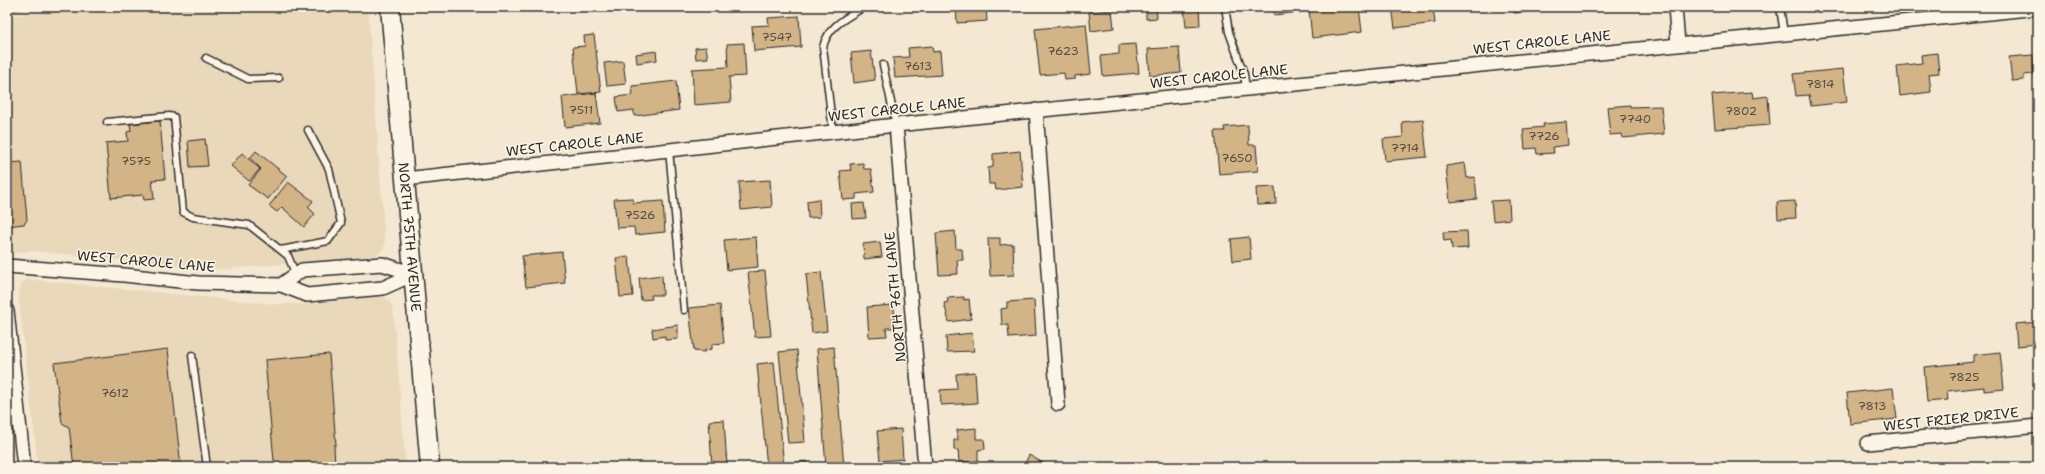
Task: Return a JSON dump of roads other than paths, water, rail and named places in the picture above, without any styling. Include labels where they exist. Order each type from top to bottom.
[{"type":"main road","name":"NORTH 75TH AVENUE","points":[[390,7],[430,467]]},
{"type":"street","points":[[1675,7],[1678,44]]},
{"type":"street","name":"WEST CAROLE LANE","points":[[405,178],[1036,110],[2038,8]]},
{"type":"street","points":[[1036,110],[1058,404]]},
{"type":"street","name":"NORTH 76TH LANE","points":[[896,125],[926,467]]},
{"type":"street","points":[[282,285],[302,270],[382,264],[414,274]]},
{"type":"street","name":"WEST CAROLE LANE","points":[[7,266],[198,283],[282,285],[307,295],[375,290],[414,274]]},
{"type":"street","points":[[7,311],[24,467]]},
{"type":"street","name":"WEST FRIER DRIVE","points":[[1868,443],[2038,426]]},
{"type":"lane","points":[[833,132],[823,47],[826,36],[832,27],[864,7]]},
{"type":"lane","points":[[1225,7],[1229,32],[1244,74],[1246,89]]},
{"type":"lane","points":[[1780,7],[1784,34]]},
{"type":"lane","points":[[206,58],[248,78],[279,78]]},
{"type":"lane","points":[[883,65],[896,125]]},
{"type":"lane","points":[[107,122],[169,116],[174,117],[183,212],[193,217],[249,225],[288,256],[296,275]]},
{"type":"lane","points":[[281,250],[328,241],[341,223],[328,169],[308,130]]},
{"type":"lane","points":[[670,150],[684,310]]},
{"type":"lane","points":[[192,355],[207,467]]}]
